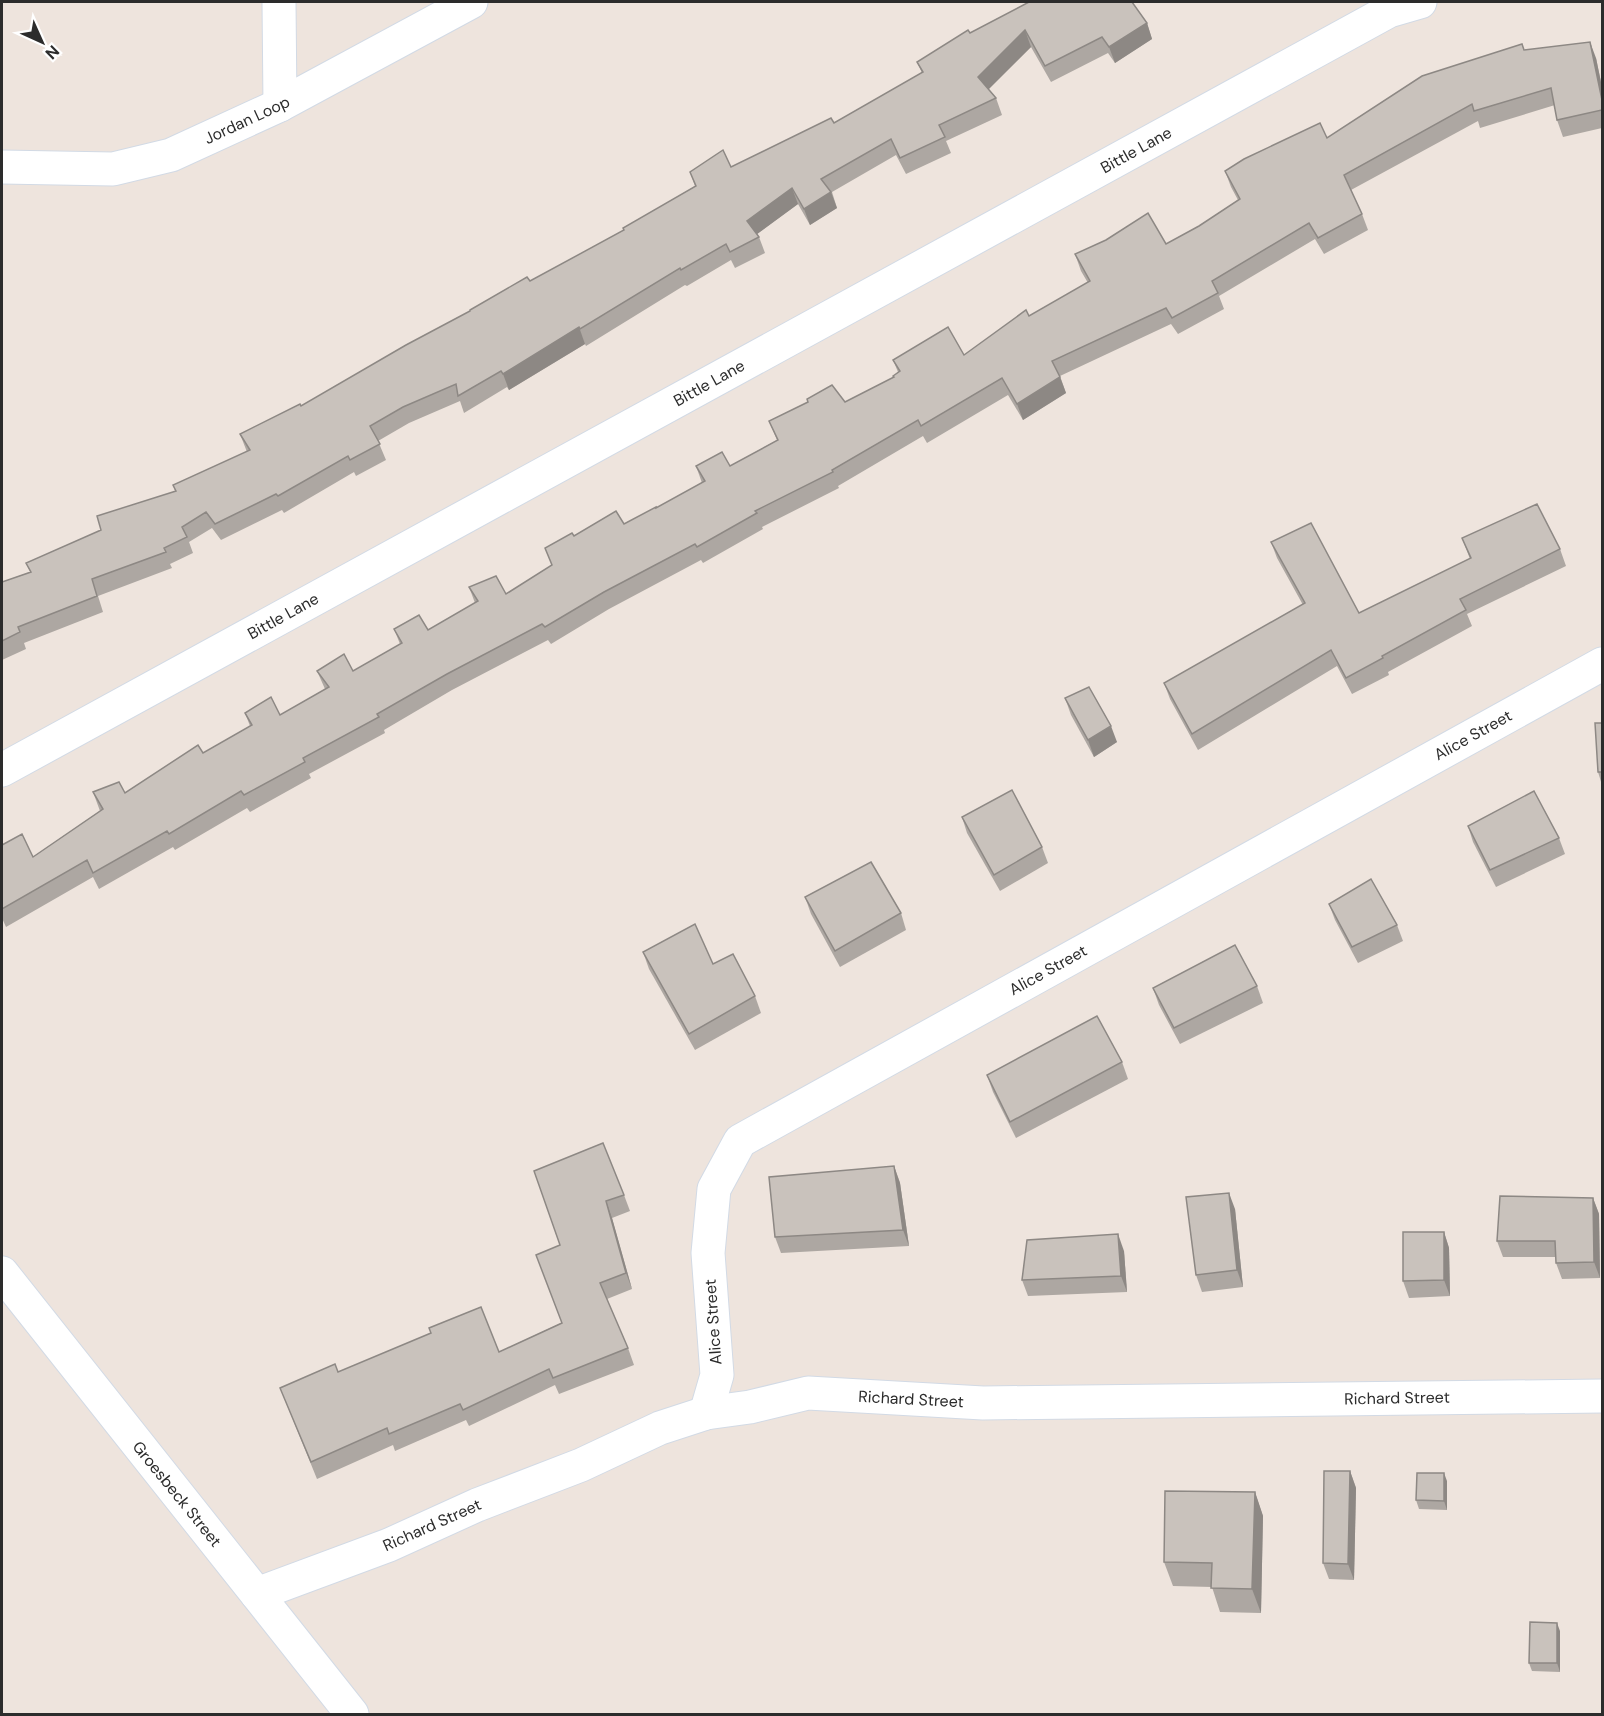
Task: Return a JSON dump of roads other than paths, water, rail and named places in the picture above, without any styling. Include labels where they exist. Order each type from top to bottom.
[{"type":"street","points":[[279,2],[280,105]]},
{"type":"street","name":"Jordan Loop","points":[[2,167],[113,169],[171,155],[280,105],[471,2]]},
{"type":"street","name":"Bittle Lane","points":[[2,770],[1389,11],[1420,2]]},
{"type":"street","name":"Alice Street","points":[[706,1413],[717,1375],[708,1253],[714,1189],[740,1141],[1602,664]]},
{"type":"street","name":"Groesbeck Street","points":[[2,1273],[352,1714]]},
{"type":"street","name":"Richard Street","points":[[257,1594],[389,1545],[477,1505],[581,1465],[660,1428],[706,1413],[750,1407],[808,1393],[983,1403],[1602,1396]]}]
